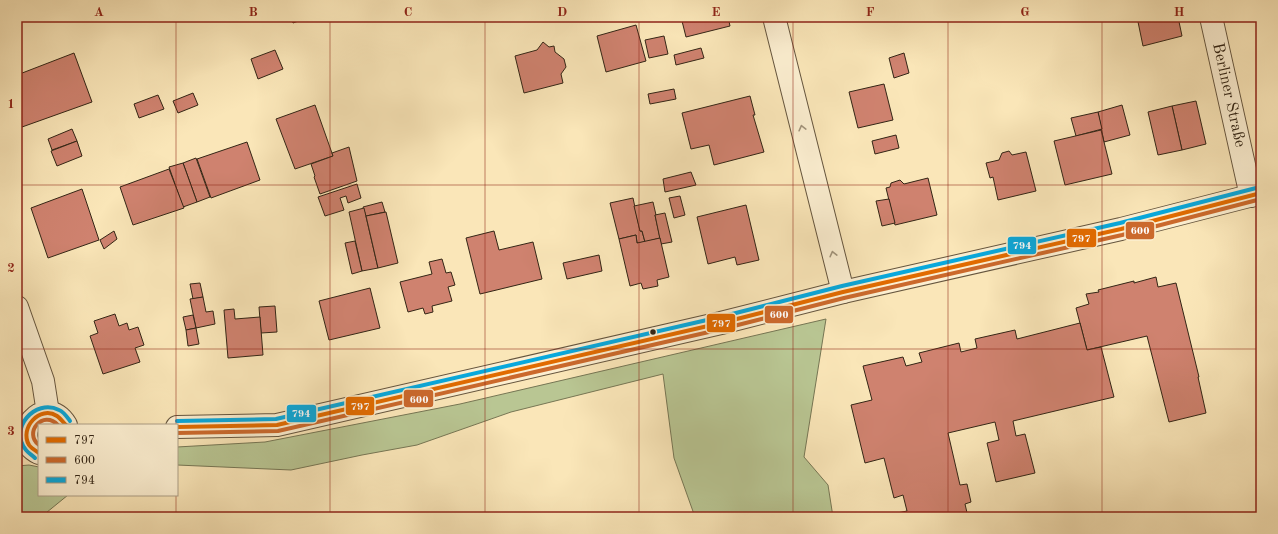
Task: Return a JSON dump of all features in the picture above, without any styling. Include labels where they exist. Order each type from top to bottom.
[{"type":"street","points":[[774,17],[843,292]]},
{"type":"street","name":"Berliner Straße","points":[[178,427],[277,425],[698,328],[843,292],[1121,229],[1256,194],[1211,17]]},
{"type":"street","points":[[17,308],[43,381],[48,413]]},
{"type":"street","points":[[27,443],[27,430],[32,419],[42,413],[57,416],[63,420],[65,424]]},
{"type":"green space","points":[[826,319],[804,457],[828,485],[833,517],[695,517],[674,458],[663,374],[511,412],[417,445],[291,470],[178,465],[178,447],[265,442],[460,404]]},
{"type":"green space","points":[[29,465],[38,467],[38,496],[67,496],[41,517],[17,517],[17,466]]},
{"type":"building","points":[[42,17],[53,17],[43,21]]},
{"type":"building","points":[[291,17],[309,17],[293,23]]},
{"type":"building","points":[[681,17],[728,17],[730,26],[686,37]]},
{"type":"building","points":[[1137,17],[1178,17],[1182,36],[1143,46]]},
{"type":"building","points":[[636,25],[646,61],[606,72],[597,36]]},
{"type":"building","points":[[664,36],[668,54],[649,58],[645,40]]},
{"type":"building","points":[[543,42],[549,47],[554,46],[555,52],[564,59],[566,67],[561,74],[563,83],[524,93],[515,56],[537,50]]},
{"type":"building","points":[[701,48],[704,58],[676,65],[674,55]]},
{"type":"building","points":[[275,50],[283,69],[258,79],[251,59]]},
{"type":"building","points":[[74,53],[92,102],[22,127],[17,112],[17,75]]},
{"type":"building","points":[[904,53],[909,73],[894,78],[889,58]]},
{"type":"building","points":[[884,84],[893,120],[858,128],[849,92]]},
{"type":"building","points":[[674,89],[676,99],[650,104],[648,94]]},
{"type":"building","points":[[193,93],[198,105],[178,113],[173,101]]},
{"type":"building","points":[[158,95],[164,109],[139,118],[134,104]]},
{"type":"building","points":[[750,96],[755,115],[753,115],[764,152],[714,165],[709,145],[691,149],[682,113]]},
{"type":"building","points":[[1196,101],[1206,144],[1182,150],[1172,106]]},
{"type":"building","points":[[315,105],[333,156],[295,169],[276,119]]},
{"type":"building","points":[[1122,105],[1130,135],[1104,142],[1098,112]]},
{"type":"building","points":[[1172,106],[1182,150],[1158,155],[1148,112]]},
{"type":"building","points":[[1098,112],[1102,129],[1076,136],[1071,118]]},
{"type":"building","points":[[72,129],[77,141],[52,150],[48,139]]},
{"type":"building","points":[[1101,130],[1112,174],[1065,185],[1054,141]]},
{"type":"building","points":[[896,135],[899,148],[875,154],[872,141]]},
{"type":"building","points":[[77,141],[82,156],[57,166],[51,151]]},
{"type":"building","points":[[247,142],[260,180],[211,198],[197,159]]},
{"type":"building","points":[[349,147],[357,181],[320,194],[311,164],[333,156],[332,153]]},
{"type":"building","points":[[1009,151],[1012,155],[1026,152],[1036,191],[998,200],[993,177],[990,178],[986,163],[999,160],[1002,153]]},
{"type":"building","points":[[196,158],[210,197],[197,202],[183,163]]},
{"type":"building","points":[[183,163],[197,202],[183,207],[169,167]]},
{"type":"building","points":[[169,169],[184,208],[133,225],[120,187]]},
{"type":"building","points":[[691,172],[696,185],[665,192],[663,179]]},
{"type":"building","points":[[928,178],[937,215],[895,225],[886,188],[890,187],[891,183],[900,180],[904,184]]},
{"type":"building","points":[[357,184],[361,198],[348,203],[346,196],[340,198],[344,210],[325,216],[318,197]]},
{"type":"building","points":[[82,189],[99,240],[48,258],[31,208]]},
{"type":"building","points":[[680,196],[685,215],[674,218],[669,198]]},
{"type":"building","points":[[633,198],[640,231],[642,231],[645,242],[637,243],[636,235],[619,239],[610,203]]},
{"type":"building","points":[[889,199],[895,223],[882,226],[876,201]]},
{"type":"building","points":[[382,202],[385,212],[366,216],[363,207]]},
{"type":"building","points":[[653,202],[660,238],[645,242],[642,231],[640,231],[634,206]]},
{"type":"building","points":[[746,205],[759,260],[737,265],[735,257],[708,264],[697,217]]},
{"type":"building","points":[[364,208],[378,268],[362,271],[349,212]]},
{"type":"building","points":[[386,212],[398,263],[378,268],[366,216]]},
{"type":"building","points":[[665,213],[672,242],[661,244],[655,215]]},
{"type":"building","points":[[114,231],[117,239],[104,249],[100,240]]},
{"type":"building","points":[[494,231],[499,250],[533,242],[542,279],[480,294],[466,238]]},
{"type":"building","points":[[636,235],[637,243],[660,238],[669,277],[657,280],[658,286],[643,289],[641,283],[630,286],[619,239]]},
{"type":"building","points":[[355,241],[362,271],[352,274],[345,243]]},
{"type":"building","points":[[599,255],[602,271],[567,279],[563,263]]},
{"type":"building","points":[[442,259],[446,273],[451,272],[455,285],[448,287],[452,301],[432,306],[433,312],[425,314],[423,308],[408,312],[400,282],[432,274],[429,262]]},
{"type":"building","points":[[1156,277],[1158,287],[1176,283],[1199,377],[1206,413],[1169,422],[1147,336],[1087,350],[1076,308],[1089,304],[1086,294],[1099,292],[1098,290],[1134,281],[1134,283]]},
{"type":"building","points":[[200,283],[203,297],[193,299],[190,284]]},
{"type":"building","points":[[370,288],[380,328],[329,340],[319,301]]},
{"type":"building","points":[[203,297],[206,312],[213,311],[215,324],[196,328],[190,299]]},
{"type":"building","points":[[275,306],[277,332],[261,333],[259,307]]},
{"type":"building","points":[[234,309],[235,319],[260,317],[263,355],[228,358],[224,310]]},
{"type":"building","points":[[115,314],[119,326],[127,323],[129,330],[138,327],[144,345],[135,348],[140,362],[103,374],[90,336],[98,333],[94,321]]},
{"type":"building","points":[[193,315],[196,328],[186,330],[183,317]]},
{"type":"building","points":[[1080,323],[1087,350],[1101,347],[1114,397],[1013,421],[1016,436],[1025,434],[1035,473],[996,482],[987,443],[999,440],[995,422],[948,433],[960,485],[967,484],[971,502],[965,504],[968,517],[898,517],[897,513],[907,511],[903,495],[894,498],[884,458],[865,463],[851,405],[872,400],[863,366],[903,357],[906,366],[922,362],[919,353],[959,343],[961,352],[977,348],[975,339],[1015,330],[1017,339]]},
{"type":"building","points":[[196,328],[199,344],[188,346],[186,330]]},
{"type":"transit line","name":"794","points":[[177,421],[276,419],[720,317],[842,286],[1120,223],[1260,187]]},
{"type":"transit line","name":"797","points":[[178,427],[277,425],[721,323],[843,292],[1121,229],[1261,193]]},
{"type":"transit line","name":"600","points":[[178,433],[278,431],[722,329],[844,298],[1122,235],[1261,199]]},
{"type":"transit line","name":"794","points":[[35,458],[27,451],[21,442],[20,433],[22,425],[27,418],[33,412],[41,408],[50,407],[61,411],[70,421]]},
{"type":"transit line","name":"797","points":[[38,452],[29,445],[27,438],[29,425],[33,420],[38,416],[51,413],[65,424]]},
{"type":"transit line","name":"600","points":[[38,444],[33,435],[37,424],[46,420],[52,421],[56,424]]}]
